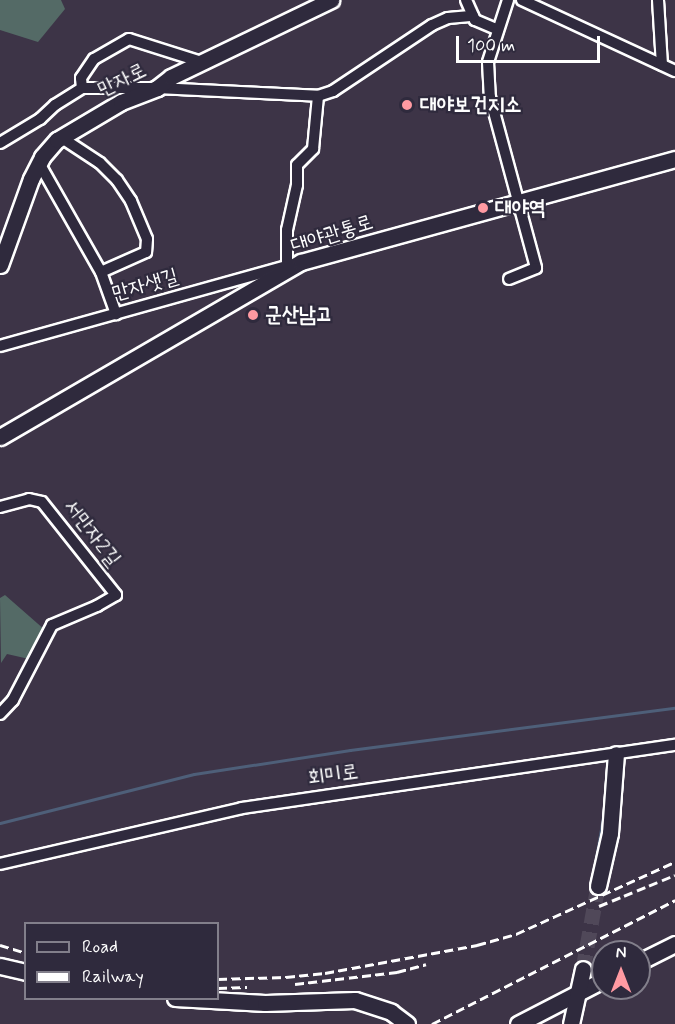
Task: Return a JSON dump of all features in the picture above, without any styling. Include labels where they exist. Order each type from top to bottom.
[{"type":"street","name":"만자로","points":[[0,265],[31,179],[39,163],[62,138],[121,102],[158,88],[171,77],[331,0]]},
{"type":"street","points":[[466,0],[473,16]]},
{"type":"street","points":[[508,0],[488,62],[490,97],[536,268],[509,279]]},
{"type":"street","points":[[522,0],[675,71]]},
{"type":"street","points":[[658,0],[662,64]]},
{"type":"street","points":[[0,143],[40,120],[55,105],[82,88],[158,88],[318,96],[333,91],[432,25],[447,18],[473,16],[498,30]]},
{"type":"street","points":[[82,88],[81,78],[94,59],[129,39],[202,62]]},
{"type":"street","points":[[294,264],[286,244],[297,185],[297,165],[313,149],[318,96]]},
{"type":"street","points":[[62,138],[100,163],[117,180],[131,201],[147,239],[146,252],[101,272]]},
{"type":"street","name":"대야관통로","points":[[0,437],[294,264],[675,159]]},
{"type":"street","points":[[39,163],[101,272],[116,314]]},
{"type":"street","name":"만자샛길","points":[[0,346],[294,264]]},
{"type":"street","name":"서만자2길","points":[[0,507],[29,499],[42,502],[116,595],[97,606],[52,625],[13,700],[0,714]]},
{"type":"street","name":"회미로","points":[[0,864],[242,808],[675,745]]},
{"type":"street","points":[[598,886],[610,833],[616,754]]},
{"type":"street","points":[[651,956],[675,944]]},
{"type":"street","points":[[0,966],[24,972]]},
{"type":"street","points":[[571,1024],[583,969]]},
{"type":"street","points":[[518,1024],[591,986]]},
{"type":"street","points":[[198,1000],[265,1003],[355,1000],[381,1008],[406,1024]]},
{"type":"green space","points":[[0,0],[61,0],[65,9],[38,42],[0,30]]},
{"type":"green space","points":[[5,595],[45,630],[29,659],[7,654],[1,663],[0,598]]},
{"type":"waterway","points":[[0,823],[194,774],[350,750],[675,708]]},
{"type":"waterway","points":[[593,876],[604,811]]},
{"type":"tunnel","points":[[583,969],[598,886]]},
{"type":"railway","points":[[219,979],[286,977],[325,973],[477,945],[516,934],[675,862]]},
{"type":"railway","points":[[599,906],[675,875]]},
{"type":"railway","points":[[432,1024],[675,900]]},
{"type":"railway","points":[[0,945],[24,952]]},
{"type":"railway","points":[[295,984],[397,972],[426,964]]},
{"type":"railway","points":[[219,988],[247,987]]},
{"type":"place","name":"대야보건지소","points":[[407,105]]},
{"type":"place","name":"대야역","points":[[483,208]]},
{"type":"place","name":"군산남고","points":[[253,315]]}]
